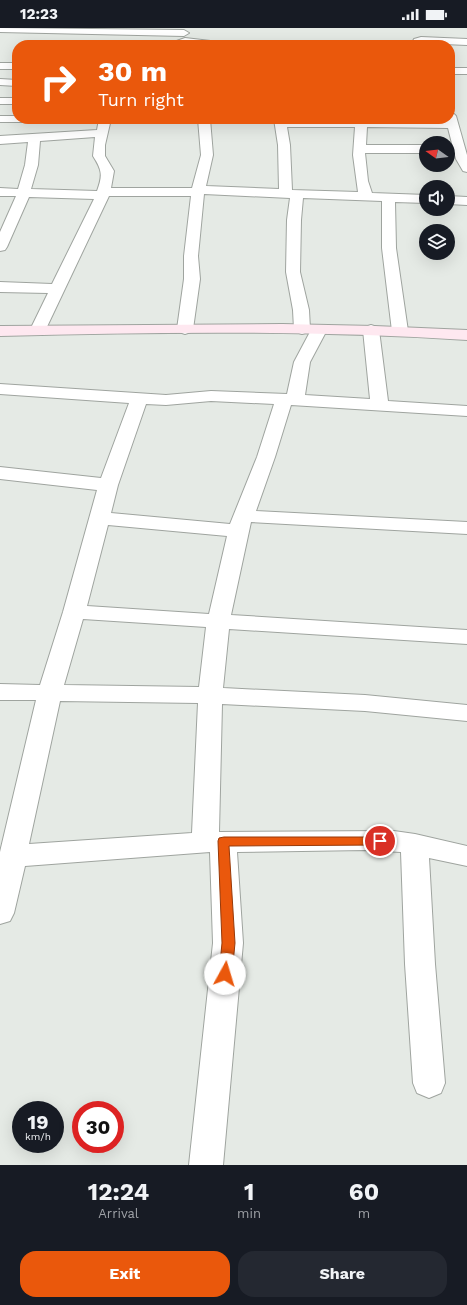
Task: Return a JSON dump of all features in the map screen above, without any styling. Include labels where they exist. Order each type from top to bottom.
[{"type":"street","points":[[0,29],[184,34],[203,40]]},
{"type":"street","points":[[252,33],[256,40]]},
{"type":"street","points":[[323,34],[327,40]]},
{"type":"street","points":[[455,41],[467,42]]},
{"type":"street","points":[[0,66],[12,66]]},
{"type":"street","points":[[455,72],[467,71]]},
{"type":"street","points":[[0,82],[12,83]]},
{"type":"street","points":[[0,101],[12,101]]},
{"type":"street","points":[[0,119],[12,119]]},
{"type":"street","points":[[455,123],[467,126]]},
{"type":"street","points":[[38,330],[56,289],[78,249],[103,193],[108,173],[106,164],[99,156],[101,133],[104,124]]},
{"type":"street","points":[[185,329],[192,279],[191,256],[198,191],[207,154],[204,124]]},
{"type":"street","points":[[281,124],[292,194],[294,220],[293,272],[301,310],[302,329]]},
{"type":"street","points":[[362,124],[360,149],[362,181],[366,196]]},
{"type":"street","points":[[452,124],[453,136]]},
{"type":"street","points":[[0,140],[101,133]]},
{"type":"street","points":[[0,247],[15,216],[32,168],[35,150],[34,137]]},
{"type":"street","points":[[360,149],[419,149]]},
{"type":"street","points":[[455,151],[467,168]]},
{"type":"street","points":[[0,192],[103,193],[198,191],[419,199]]},
{"type":"street","points":[[389,197],[389,256],[400,331]]},
{"type":"street","points":[[455,200],[467,201]]},
{"type":"street","points":[[0,287],[56,289]]},
{"type":"street","points":[[0,332],[38,330],[302,329],[400,331],[467,336]]},
{"type":"street","points":[[206,1165],[228,943],[214,842],[210,695],[218,622],[241,523],[255,482],[290,399],[302,362],[319,330]]},
{"type":"street","points":[[371,330],[380,406]]},
{"type":"street","points":[[0,389],[166,400],[229,396],[467,411]]},
{"type":"street","points":[[0,913],[3,883],[12,856],[50,692],[74,612],[108,485],[139,399]]},
{"type":"street","points":[[0,473],[108,485]]},
{"type":"street","points":[[98,518],[467,528]]},
{"type":"street","points":[[74,612],[467,637]]},
{"type":"street","points":[[0,692],[210,695],[356,703],[467,713]]},
{"type":"street","points":[[12,856],[214,842],[365,840],[394,841],[415,844],[467,856]]},
{"type":"street","points":[[415,844],[416,908],[421,992],[429,1083]]},
{"type":"route","points":[[225,974],[228,943],[224,841],[380,841]]}]
